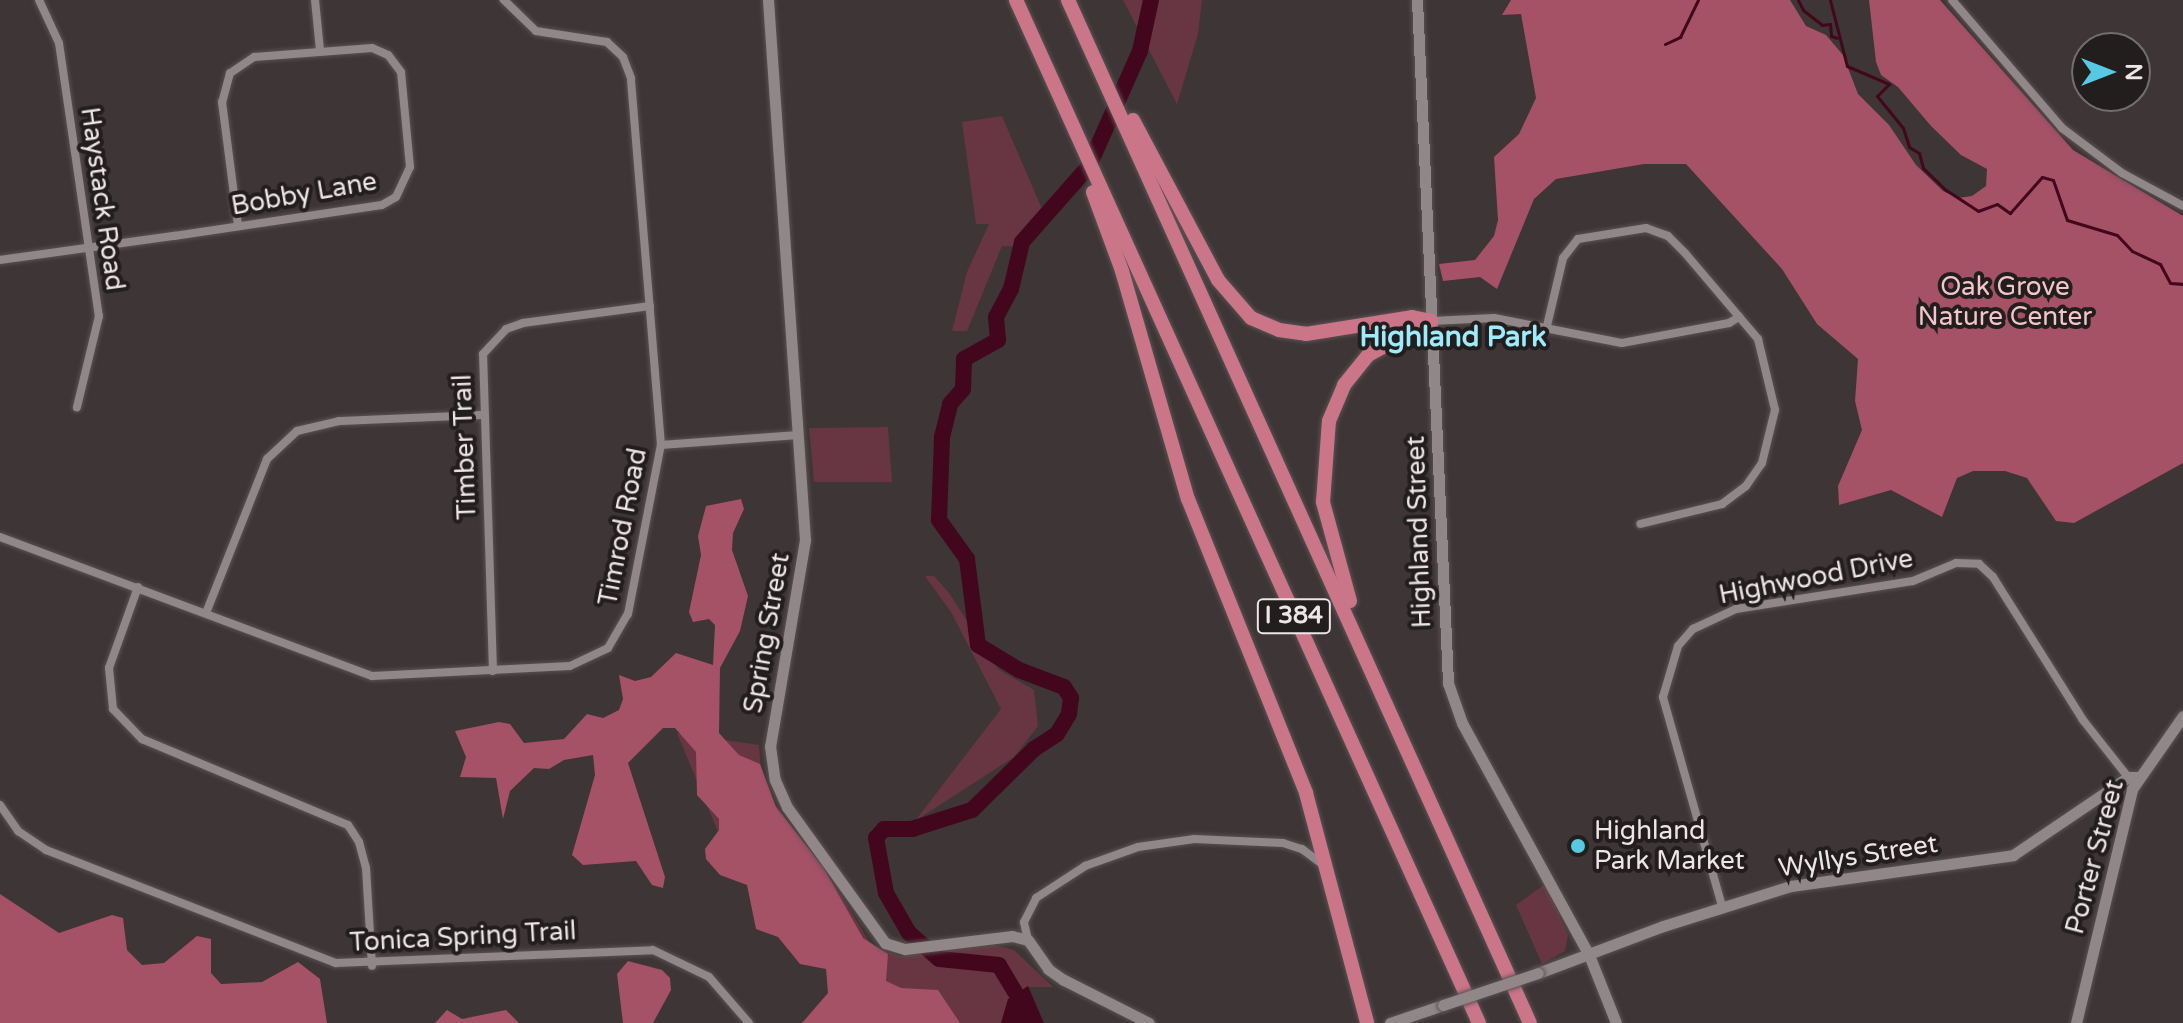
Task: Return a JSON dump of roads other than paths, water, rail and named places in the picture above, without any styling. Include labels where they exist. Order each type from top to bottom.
[{"type":"highway","points":[[1016,0],[1081,145],[1107,215],[1188,499],[1290,749],[1328,872],[1367,1023]]},
{"type":"highway","points":[[1068,0],[1108,88],[1129,113],[1140,147],[1218,280],[1251,318],[1300,334],[1412,317],[1431,321]]},
{"type":"highway","name":"I 384","points":[[1140,147],[1530,1023]]},
{"type":"highway","name":"I 384","points":[[1107,215],[1479,1023]]},
{"type":"highway","points":[[1368,663],[1326,521],[1325,437],[1339,395],[1363,360],[1387,341],[1431,321]]},
{"type":"street","name":"Haystack Road","points":[[39,0],[59,43],[89,248],[98,335],[77,407]]},
{"type":"street","points":[[238,226],[222,102],[230,73],[254,57],[320,50],[315,0]]},
{"type":"street","name":"Timrod Road","points":[[0,537],[372,676],[570,666],[599,654],[621,633],[661,445],[631,78],[623,57],[607,42],[536,31],[504,0]]},
{"type":"street","name":"Spring Street","points":[[768,0],[804,563],[770,746],[775,780],[787,807],[838,872],[876,936],[897,948],[1012,936],[1028,940]]},
{"type":"street","name":"Highland Street","points":[[1417,0],[1451,697],[1589,955],[1616,1023]]},
{"type":"street","points":[[1952,0],[2062,128],[2122,173],[2183,206]]},
{"type":"street","name":"Bobby Lane","points":[[0,260],[382,205],[405,185],[410,167],[401,72],[388,55],[372,48],[320,50]]},
{"type":"street","points":[[1546,330],[1563,258],[1578,239],[1646,228],[1668,236],[1758,339],[1775,410],[1762,463],[1746,486],[1722,504],[1640,524]]},
{"type":"street","name":"Timber Trail","points":[[493,671],[482,415],[483,354],[506,329],[650,306]]},
{"type":"street","points":[[1431,321],[1490,318],[1622,343],[1729,323],[1739,317]]},
{"type":"street","points":[[206,613],[267,459],[297,431],[339,421],[482,415]]},
{"type":"street","points":[[661,445],[798,435]]},
{"type":"street","name":"Highwood Drive","points":[[1722,906],[1663,697],[1678,646],[1693,629],[1736,609],[1913,581],[1956,563],[1979,564],[1993,577],[2083,720],[2133,777]]},
{"type":"street","points":[[138,587],[109,668],[113,709],[142,739],[348,825],[359,842],[366,868],[372,966]]},
{"type":"street","name":"Porter Street","points":[[2076,1023],[2133,777],[2183,716]]},
{"type":"street","name":"Wyllys Street","points":[[1390,1023],[1722,906],[1826,879],[2013,855],[2133,777]]},
{"type":"street","name":"Tonica Spring Trail","points":[[0,805],[18,831],[46,850],[336,963],[372,966],[618,948],[653,950],[709,977],[749,1023]]},
{"type":"street","points":[[1149,1023],[1064,980],[1048,969],[1028,940],[1023,931],[1027,912],[1055,883],[1138,847],[1194,839],[1292,845],[1313,856],[1328,872]]},
{"type":"waterway","points":[[1015,992],[999,965],[939,959],[909,933],[886,893],[876,838],[884,829],[912,829],[972,810],[1034,749],[1057,734],[1069,714],[1071,698],[1064,687],[1019,670],[978,645],[967,559],[939,520],[942,437],[950,404],[963,389],[964,359],[998,340],[996,317],[1011,289],[1022,242],[1089,166],[1140,51],[1151,0]]},
{"type":"waterway","points":[[1665,44],[1680,37],[1698,0]]},
{"type":"waterway","points":[[1798,0],[1803,10],[1822,25],[1830,24],[1831,36],[1837,38]]},
{"type":"waterway","points":[[1830,0],[1847,66],[1889,84],[1877,96],[1903,128],[1909,147],[1919,153],[1923,168],[1946,190],[1978,211],[1997,204],[2010,213],[2042,177],[2053,180],[2067,220],[2117,235],[2132,251],[2160,264],[2170,283],[2183,284]]},
{"type":"place","name":"Highland Park Market","points":[[1578,846]]},
{"type":"district","name":"Highland Park","points":[[1453,337]]},
{"type":"park label","name":"Oak Grove Nature Center","points":[[2005,302]]}]
